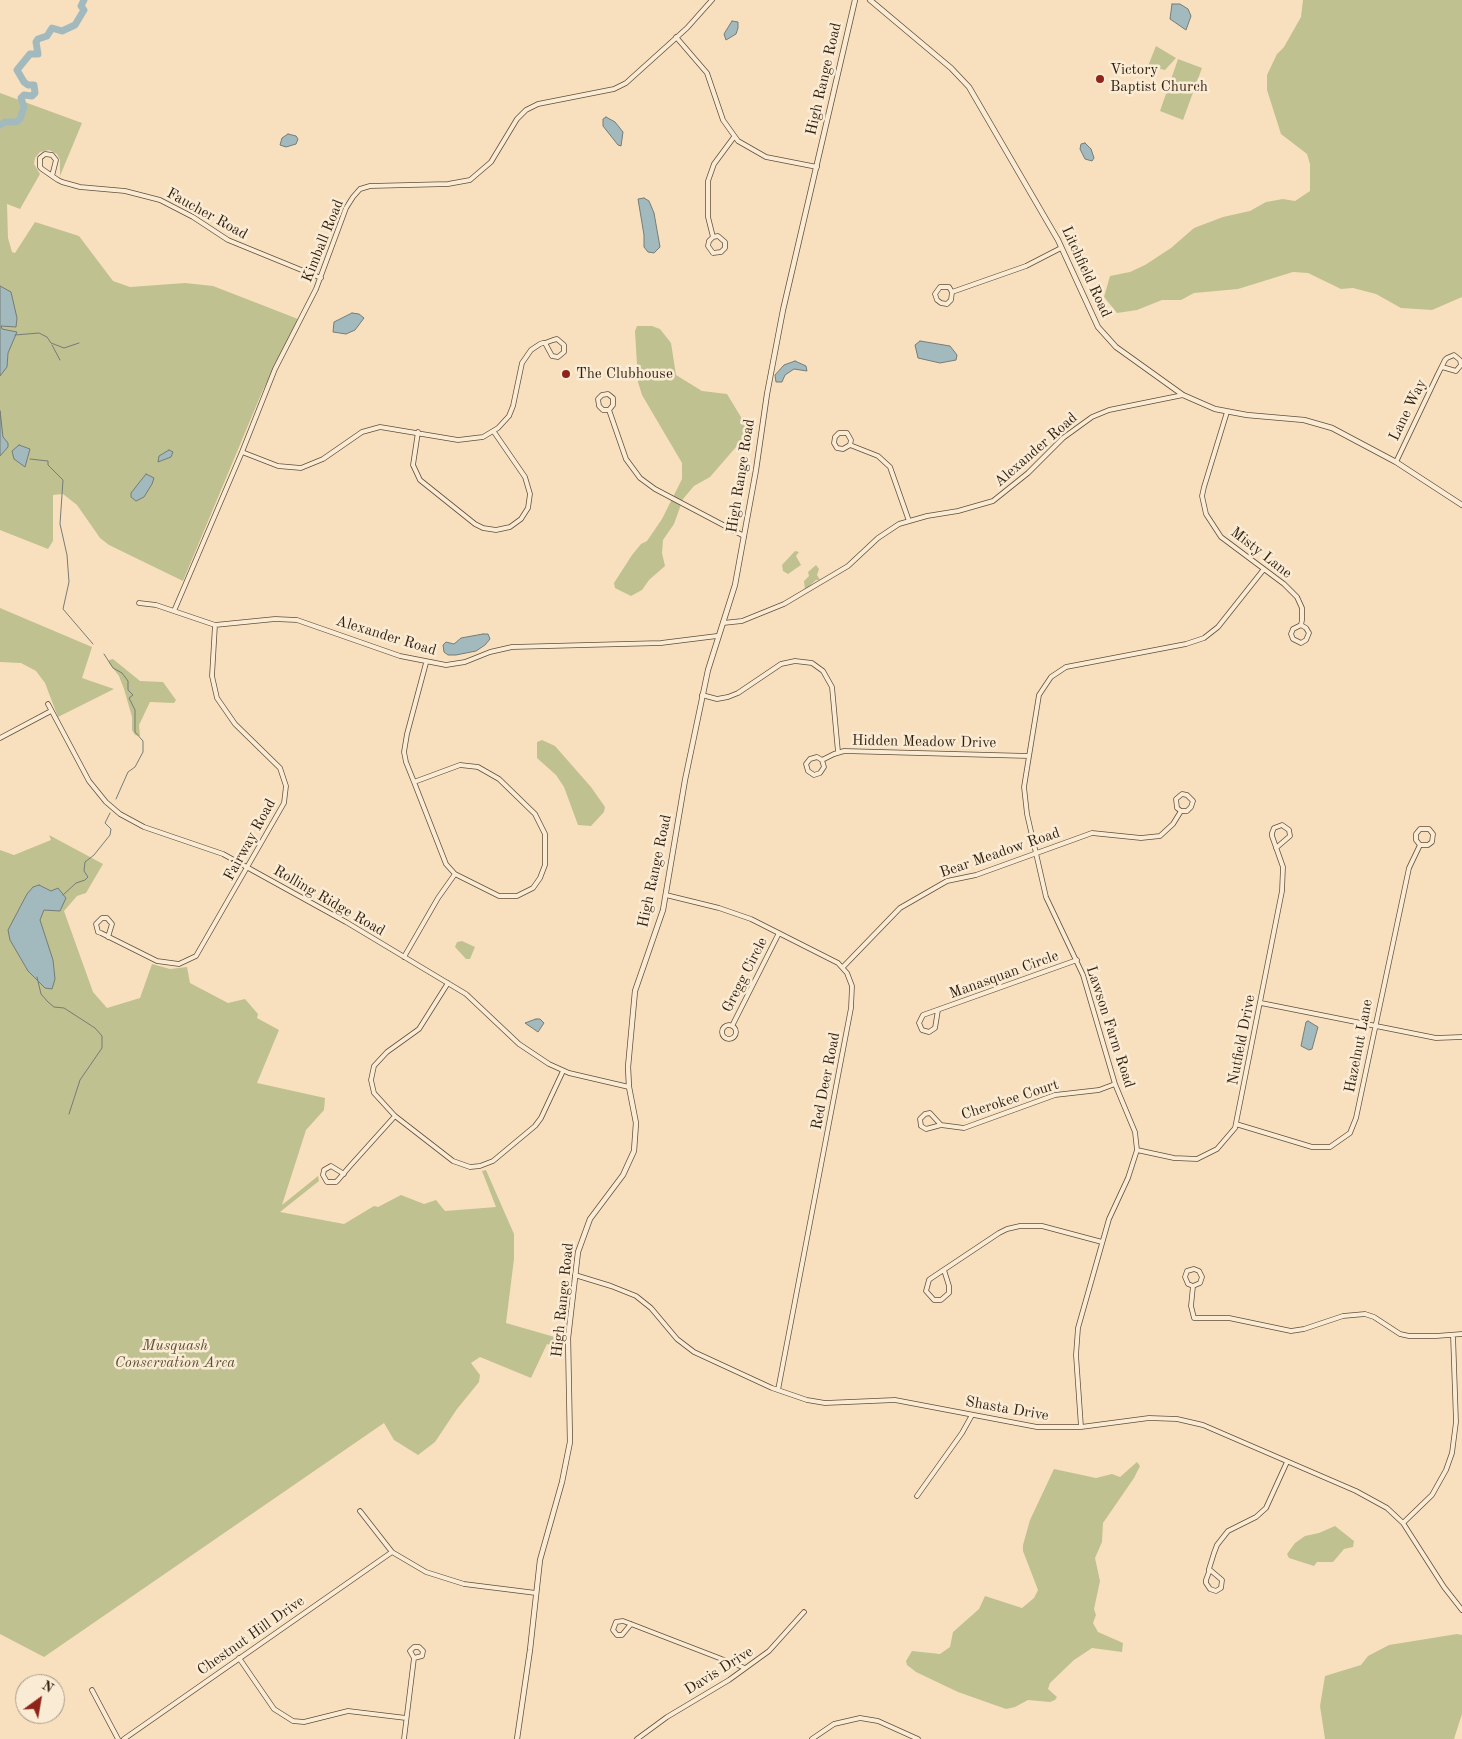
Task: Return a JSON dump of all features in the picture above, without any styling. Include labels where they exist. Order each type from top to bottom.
[{"type":"street","name":"Kimball Road","points":[[174,611],[280,359],[321,278],[346,208],[360,189],[384,185],[457,184],[470,180],[491,162],[516,119],[526,110],[538,104],[614,89],[634,77],[712,0]]},
{"type":"street","name":"High Range Road","points":[[516,1739],[542,1547],[562,1482],[570,1442],[568,1338],[578,1252],[586,1226],[600,1203],[623,1175],[634,1151],[636,1123],[629,1087],[628,1058],[635,991],[658,927],[666,895],[685,780],[702,695],[717,636],[735,585],[771,369],[855,0]]},
{"type":"street","name":"Litchfield Road","points":[[870,0],[951,68],[969,87],[1061,248],[1089,311],[1103,334],[1137,364],[1183,395],[1227,412],[1315,422],[1340,432],[1396,462],[1462,505]]},
{"type":"street","points":[[676,37],[707,72],[723,120],[734,137],[757,153],[816,167]]},
{"type":"street","points":[[713,237],[708,217],[708,181],[714,164],[734,137]]},
{"type":"street","points":[[45,154],[52,155],[56,160],[52,176],[39,165],[40,158],[45,154]]},
{"type":"street","name":"Faucher Road","points":[[52,176],[75,186],[125,191],[160,200],[193,217],[228,240],[321,278]]},
{"type":"street","points":[[718,236],[725,242],[725,248],[721,252],[713,253],[709,249],[708,243],[713,237],[718,236]]},
{"type":"street","points":[[952,292],[1026,266],[1061,248]]},
{"type":"street","points":[[940,287],[948,288],[952,292],[953,298],[950,302],[941,304],[937,300],[936,291],[940,287]]},
{"type":"street","points":[[242,452],[278,466],[301,468],[323,459],[356,435],[368,430],[386,427],[467,440],[494,432],[511,411],[524,359],[534,348],[545,343],[555,339],[561,340],[564,345],[564,352],[558,357],[552,356],[545,343]]},
{"type":"street","name":"Lane Way","points":[[1396,462],[1442,368],[1449,356],[1454,355],[1460,360],[1461,365],[1456,371],[1442,368]]},
{"type":"street","points":[[608,394],[613,398],[614,404],[609,410],[603,410],[599,406],[598,399],[602,395],[608,394]]},
{"type":"street","name":"Alexander Road","points":[[723,622],[742,620],[784,604],[848,566],[891,529],[909,521],[993,501],[1028,474],[1063,438],[1095,415],[1109,410],[1183,395]]},
{"type":"street","points":[[609,410],[624,453],[632,469],[645,482],[744,536]]},
{"type":"street","name":"Misty Lane","points":[[1227,412],[1204,487],[1203,504],[1214,529],[1297,597],[1302,614],[1301,625]]},
{"type":"street","points":[[418,432],[413,466],[420,480],[475,524],[483,528],[496,530],[510,527],[521,519],[528,508],[530,494],[525,477],[494,432]]},
{"type":"street","points":[[839,433],[847,433],[851,440],[850,445],[843,449],[837,448],[834,443],[835,437],[839,433]]},
{"type":"street","points":[[850,445],[878,456],[890,467],[909,521]]},
{"type":"street","name":"Lawson Farm Road","points":[[1137,1150],[1134,1132],[1115,1084],[1088,987],[1046,897],[1036,853],[1025,800],[1029,756],[1041,691],[1054,674],[1070,666],[1199,640],[1218,628],[1264,569]]},
{"type":"street","name":"Alexander Road","points":[[139,603],[156,605],[200,622],[215,625],[293,620],[426,663],[457,664],[512,647],[660,643],[717,636]]},
{"type":"street","name":"Fairway Road","points":[[108,937],[166,964],[179,964],[196,956],[283,807],[285,782],[275,761],[235,724],[218,698],[212,676],[215,625]]},
{"type":"street","name":"Misty Lane","points":[[1301,625],[1309,633],[1306,640],[1301,643],[1293,640],[1291,634],[1293,628],[1301,625]]},
{"type":"street","points":[[702,695],[717,699],[728,697],[738,693],[781,664],[795,660],[812,664],[823,671],[832,687],[838,752]]},
{"type":"street","points":[[414,782],[453,766],[478,767],[499,779],[524,802],[542,826],[546,843],[545,865],[540,878],[526,893],[513,897],[500,896],[455,874],[446,864],[406,762],[404,748],[426,663]]},
{"type":"street","name":"Rolling Ridge Road","points":[[48,704],[89,781],[113,808],[135,823],[208,848],[248,868],[404,957],[466,994],[526,1049],[563,1071],[629,1087]]},
{"type":"street","points":[[0,738],[51,711]]},
{"type":"street","name":"Hidden Meadow Drive","points":[[822,760],[824,767],[821,772],[814,775],[809,772],[806,766],[810,759],[815,757],[822,760],[838,752],[1029,756]]},
{"type":"street","name":"Bear Meadow Road","points":[[843,967],[904,905],[953,879],[976,875],[1092,834],[1141,838],[1160,836],[1173,824],[1181,811],[1189,809],[1192,799],[1187,795],[1182,794],[1176,800],[1177,808],[1181,811]]},
{"type":"street","name":"Nutfield Drive","points":[[1137,1150],[1188,1159],[1205,1156],[1224,1143],[1236,1124],[1284,877],[1276,848],[1272,830],[1276,826],[1282,825],[1289,830],[1290,836],[1276,848]]},
{"type":"street","name":"Hazelnut Lane","points":[[1420,829],[1429,829],[1433,834],[1432,842],[1428,846],[1420,845],[1416,840],[1416,834],[1420,829]]},
{"type":"street","name":"Hazelnut Lane","points":[[1236,1124],[1312,1147],[1330,1147],[1350,1133],[1356,1118],[1396,938],[1409,868],[1420,845]]},
{"type":"street","points":[[404,957],[438,898],[455,874]]},
{"type":"street","points":[[666,895],[732,911],[779,933],[843,967]]},
{"type":"street","points":[[102,918],[109,920],[112,924],[108,937],[97,930],[97,922],[102,918]]},
{"type":"street","name":"Gregg Circle","points":[[732,1026],[779,933]]},
{"type":"street","name":"Manasquan Circle","points":[[938,1010],[935,1028],[929,1032],[922,1030],[919,1024],[921,1017],[938,1010],[1077,960]]},
{"type":"street","name":"Red Deer Road","points":[[778,1390],[852,1001],[852,986],[843,967]]},
{"type":"street","points":[[448,983],[420,1029],[386,1052],[374,1066],[371,1080],[374,1093],[382,1104],[395,1116],[453,1160],[470,1167],[480,1166],[493,1161],[535,1126],[541,1118],[563,1071]]},
{"type":"street","points":[[1261,1003],[1436,1038],[1462,1037]]},
{"type":"street","name":"Cherokee Court","points":[[941,1125],[930,1113],[923,1115],[920,1119],[921,1126],[926,1129],[941,1125],[954,1128],[969,1127],[1055,1095],[1099,1090],[1115,1084]]},
{"type":"street","points":[[344,1174],[331,1166],[326,1168],[323,1175],[325,1181],[330,1183],[336,1182],[344,1174],[395,1116]]},
{"type":"street","points":[[1080,1427],[1077,1337],[1112,1210],[1128,1178],[1137,1150]]},
{"type":"street","points":[[944,1270],[949,1291],[943,1299],[934,1300],[927,1293],[927,1283],[944,1270],[999,1234],[1020,1226],[1042,1226],[1102,1242]]},
{"type":"street","points":[[1194,1269],[1200,1272],[1202,1277],[1200,1283],[1193,1286],[1188,1284],[1185,1277],[1187,1271],[1194,1269]]},
{"type":"street","name":"Shasta Drive","points":[[575,1275],[636,1296],[650,1308],[676,1339],[690,1350],[778,1390],[816,1402],[895,1400],[1037,1427],[1080,1427],[1143,1418],[1177,1419],[1203,1425],[1372,1499],[1387,1508],[1403,1522],[1436,1576],[1462,1610]]},
{"type":"street","points":[[1193,1286],[1191,1306],[1194,1318],[1229,1318],[1291,1331],[1304,1329],[1342,1316],[1365,1314],[1374,1317],[1400,1334],[1422,1336],[1462,1334]]},
{"type":"street","points":[[1403,1522],[1432,1494],[1446,1470],[1452,1453],[1456,1422],[1453,1335]]},
{"type":"street","points":[[917,1496],[962,1433],[972,1415]]},
{"type":"street","points":[[1209,1569],[1222,1580],[1221,1588],[1216,1590],[1210,1589],[1207,1586],[1209,1569],[1217,1545],[1225,1534],[1256,1517],[1266,1508],[1288,1462]]},
{"type":"street","points":[[360,1511],[392,1552],[418,1569],[447,1580],[536,1593]]},
{"type":"street","name":"Chestnut Hill Drive","points":[[124,1739],[392,1552]]},
{"type":"street","name":"Davis Drive","points":[[637,1739],[667,1716],[729,1680],[769,1652],[804,1612]]},
{"type":"street","points":[[632,1624],[622,1635],[617,1635],[613,1630],[614,1624],[618,1621],[632,1624],[745,1668]]},
{"type":"street","points":[[239,1658],[274,1709],[293,1721],[304,1722],[348,1711],[406,1718]]},
{"type":"street","points":[[404,1739],[414,1658]]},
{"type":"street","points":[[92,1690],[118,1739]]},
{"type":"street","points":[[812,1739],[834,1724],[860,1718],[878,1721],[918,1739]]},
{"type":"street","points":[[644,1734],[647,1739]]},
{"type":"green space","points":[[1303,0],[1462,0],[1462,297],[1432,310],[1401,308],[1376,294],[1353,288],[1341,289],[1308,273],[1293,272],[1238,289],[1194,293],[1181,300],[1162,300],[1137,310],[1117,313],[1104,297],[1110,276],[1130,272],[1145,265],[1171,248],[1194,228],[1223,217],[1250,211],[1266,202],[1283,199],[1295,201],[1310,191],[1310,164],[1307,154],[1281,134],[1267,90],[1267,75],[1277,54],[1284,47],[1301,17]]},
{"type":"green space","points":[[1156,46],[1176,58],[1165,70],[1148,66]]},
{"type":"green space","points":[[1178,59],[1202,68],[1183,120],[1160,111]]},
{"type":"green space","points":[[0,93],[82,123],[60,176],[60,160],[57,154],[49,150],[40,152],[35,158],[34,164],[40,174],[20,209],[7,204],[8,238],[12,252],[15,253],[35,222],[79,236],[113,281],[130,287],[185,283],[213,286],[298,319],[262,392],[183,581],[109,545],[100,538],[77,505],[63,494],[53,495],[53,541],[48,549],[0,530]]},
{"type":"green space","points":[[637,326],[652,326],[660,329],[671,343],[676,375],[702,391],[727,394],[744,422],[753,430],[749,442],[736,447],[710,477],[694,486],[683,499],[674,524],[663,540],[662,553],[665,566],[649,580],[642,590],[631,596],[615,588],[614,583],[632,555],[641,544],[647,541],[662,519],[682,479],[682,463],[642,395],[638,382],[635,331]]},
{"type":"green space","points":[[795,551],[799,552],[796,556],[801,565],[788,574],[783,571],[782,565]]},
{"type":"green space","points":[[816,565],[819,569],[817,575],[820,580],[816,580],[805,590],[804,581],[809,576],[808,572]]},
{"type":"green space","points":[[0,608],[92,647],[82,678],[114,689],[58,717],[45,683],[36,671],[21,663],[0,662]]},
{"type":"green space","points":[[113,659],[140,681],[163,682],[176,700],[174,703],[150,702],[139,725],[140,736],[135,735],[132,730],[132,717],[124,689],[119,676],[109,663],[109,660]]},
{"type":"green space","points":[[542,740],[555,746],[591,787],[605,807],[604,812],[591,826],[578,825],[564,787],[556,775],[537,758],[537,742]]},
{"type":"green space","name":"Musquash Conservation Area","points":[[49,835],[103,864],[86,893],[77,896],[64,911],[93,992],[107,1008],[140,998],[152,964],[170,969],[187,967],[190,983],[228,1003],[245,999],[258,1014],[257,1018],[279,1030],[257,1083],[325,1098],[324,1110],[306,1130],[282,1205],[318,1176],[319,1181],[280,1212],[344,1224],[374,1206],[378,1207],[401,1195],[424,1204],[436,1200],[445,1211],[496,1207],[482,1171],[486,1170],[514,1234],[514,1259],[506,1323],[558,1338],[564,1334],[563,1352],[561,1348],[547,1344],[531,1378],[480,1357],[471,1363],[480,1375],[479,1382],[457,1409],[435,1442],[418,1455],[394,1440],[384,1423],[44,1657],[0,1634],[0,850],[14,855],[51,840]]},
{"type":"green space","points":[[462,941],[475,947],[470,959],[466,959],[455,947],[457,942]]},
{"type":"green space","points":[[1137,1462],[1140,1466],[1134,1478],[1103,1523],[1102,1542],[1095,1558],[1100,1581],[1094,1609],[1096,1615],[1093,1623],[1098,1632],[1123,1643],[1122,1652],[1092,1648],[1074,1660],[1050,1683],[1048,1689],[1057,1697],[1055,1700],[1050,1702],[1028,1700],[1015,1707],[1006,1709],[958,1692],[916,1672],[907,1665],[906,1661],[912,1651],[940,1654],[950,1647],[953,1632],[979,1609],[985,1596],[1022,1608],[1034,1598],[1038,1590],[1023,1551],[1023,1545],[1030,1520],[1054,1469],[1096,1478],[1112,1474],[1120,1477]]},
{"type":"green space","points":[[1335,1526],[1354,1541],[1353,1547],[1344,1549],[1333,1562],[1317,1562],[1314,1566],[1289,1558],[1287,1554],[1295,1543],[1305,1536],[1319,1533]]},
{"type":"green space","points":[[1457,1634],[1462,1635],[1462,1714],[1454,1739],[1325,1739],[1320,1706],[1325,1676],[1361,1665],[1368,1656],[1389,1645]]},
{"type":"water","points":[[1172,4],[1180,4],[1188,9],[1191,16],[1186,30],[1170,19]]},
{"type":"water","points":[[732,21],[738,22],[738,28],[736,34],[726,40],[724,34]]},
{"type":"water","points":[[606,117],[615,122],[623,132],[621,146],[618,145],[603,126],[603,119]]},
{"type":"water","points":[[288,134],[296,136],[298,139],[296,144],[286,147],[280,145],[282,138]]},
{"type":"water","points":[[1085,143],[1091,149],[1094,158],[1092,161],[1085,159],[1080,149],[1081,144]]},
{"type":"water","points":[[644,198],[649,201],[654,213],[660,247],[654,253],[648,252],[644,247],[638,199]]},
{"type":"water","points":[[0,286],[11,292],[17,318],[16,327],[1,326],[2,329],[17,332],[8,353],[7,367],[0,376]]},
{"type":"water","points":[[352,313],[359,314],[364,318],[355,330],[346,334],[333,332],[334,322]]},
{"type":"water","points":[[920,341],[950,346],[957,355],[956,360],[940,363],[918,358],[915,345]]},
{"type":"water","points":[[795,361],[806,366],[807,371],[794,369],[785,375],[782,382],[776,382],[775,375],[784,365]]},
{"type":"water","points":[[0,411],[3,437],[8,443],[8,447],[0,456]]},
{"type":"water","points":[[19,445],[30,449],[25,467],[14,459],[12,451]]},
{"type":"water","points":[[169,450],[173,452],[171,457],[158,462],[159,456]]},
{"type":"water","points":[[146,474],[154,478],[152,484],[144,497],[136,501],[131,497],[131,493]]},
{"type":"water","points":[[488,634],[490,639],[476,651],[456,655],[448,655],[444,652],[443,645],[446,642],[454,644],[461,638]]},
{"type":"water","points":[[39,885],[51,891],[58,888],[66,898],[60,911],[44,910],[40,920],[53,960],[55,979],[52,989],[45,988],[28,971],[10,940],[8,930],[27,894],[33,887]]},
{"type":"water","points":[[540,1019],[544,1023],[538,1032],[525,1023]]},
{"type":"water","points":[[1308,1021],[1318,1027],[1312,1049],[1309,1050],[1301,1046],[1306,1022]]},
{"type":"waterway","points":[[0,125],[5,122],[16,122],[20,119],[24,107],[21,98],[24,95],[32,96],[35,93],[34,85],[28,85],[24,82],[17,70],[30,54],[38,54],[36,42],[38,39],[47,36],[52,28],[62,31],[75,25],[84,10],[81,6],[84,0]]},
{"type":"waterway","points":[[15,335],[39,333],[47,337],[51,343],[64,348],[79,343]]},
{"type":"waterway","points":[[52,345],[60,360]]},
{"type":"waterway","points":[[30,459],[48,461],[48,465],[63,480],[60,524],[67,555],[69,582],[63,609],[93,644]]},
{"type":"waterway","points":[[104,654],[113,668],[122,673],[128,681],[128,690],[133,695],[129,698],[135,710],[135,732],[143,741],[143,752],[135,767],[128,772],[116,799]]},
{"type":"waterway","points":[[63,895],[76,883],[88,877],[84,871],[85,862],[94,855],[110,835],[111,829],[105,823],[110,813]]},
{"type":"waterway","points":[[37,977],[41,994],[48,1002],[54,1007],[64,1008],[95,1028],[102,1036],[102,1048],[80,1080],[69,1114]]},
{"type":"place","name":"Victory Baptist Church","points":[[1100,79]]},
{"type":"place","name":"The Clubhouse","points":[[566,374]]}]
